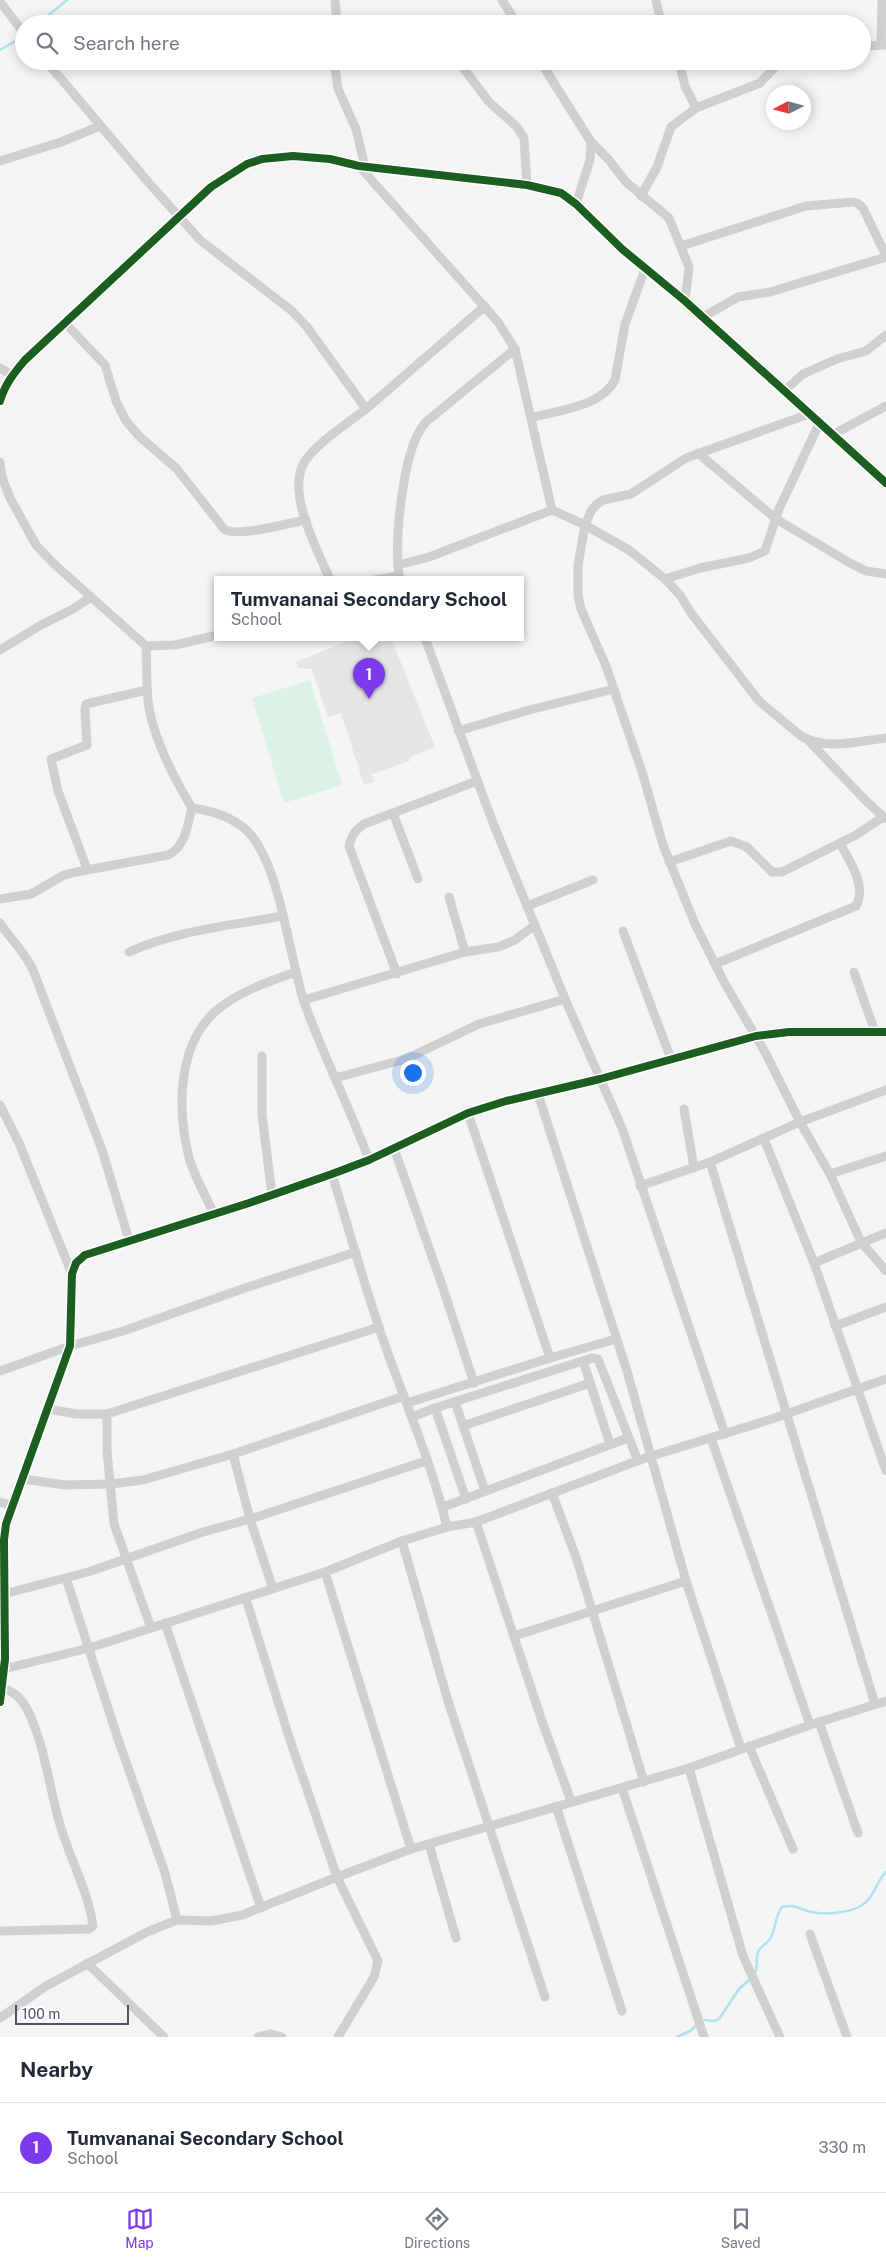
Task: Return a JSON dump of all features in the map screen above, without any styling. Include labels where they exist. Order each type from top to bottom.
[{"type":"street","points":[[335,0],[337,15]]},
{"type":"street","points":[[502,0],[512,15]]},
{"type":"street","points":[[656,0],[659,15]]},
{"type":"street","points":[[882,0],[883,45]]},
{"type":"street","points":[[0,2],[15,21]]},
{"type":"street","points":[[53,70],[178,216],[205,244],[292,311],[307,327],[366,409]]},
{"type":"street","points":[[335,70],[338,89],[356,129],[362,166],[498,322],[515,349],[544,485],[552,510]]},
{"type":"street","points":[[465,70],[489,102],[516,127],[524,138],[527,184]]},
{"type":"street","points":[[546,70],[591,142],[641,196],[669,218],[689,267],[685,301]]},
{"type":"street","points":[[681,70],[685,86],[696,108]]},
{"type":"street","points":[[641,196],[657,167],[672,127],[696,108],[760,83],[772,70]]},
{"type":"street","points":[[0,161],[61,142],[100,126]]},
{"type":"street","points":[[576,204],[590,160],[591,142]]},
{"type":"street","points":[[0,401],[3,390],[12,375],[178,216],[232,171],[262,159],[302,157],[330,159],[362,166],[527,184],[561,193],[576,204],[644,269],[703,317],[886,483]]},
{"type":"street","points":[[681,246],[806,206],[848,201],[858,203],[863,208],[886,256],[770,292],[738,297],[703,317]]},
{"type":"street","points":[[531,418],[590,402],[612,388],[618,370],[625,324],[644,269]]},
{"type":"street","points":[[328,576],[306,520],[298,488],[305,461],[484,306]]},
{"type":"street","points":[[65,323],[105,365],[116,401],[126,421],[140,437],[177,469],[224,529],[229,532],[245,531],[306,520]]},
{"type":"street","points":[[784,391],[803,374],[837,359],[866,351],[886,334]]},
{"type":"street","points":[[400,576],[398,565],[399,516],[409,459],[418,433],[427,421],[515,349]]},
{"type":"street","points":[[0,368],[12,375]]},
{"type":"street","points":[[832,435],[886,406]]},
{"type":"street","points":[[809,414],[698,453],[679,462],[627,496],[603,500],[591,511],[585,525],[578,565],[578,596],[581,609],[601,653],[614,689],[669,862],[686,903],[715,964],[830,1174],[861,1242],[886,1271]]},
{"type":"street","points":[[665,579],[700,568],[760,554],[767,548],[776,519],[820,424]]},
{"type":"street","points":[[698,453],[776,519],[850,563],[866,571],[886,574]]},
{"type":"street","points":[[0,462],[2,477],[10,498],[36,545],[53,563],[146,646],[175,645],[214,636]]},
{"type":"street","points":[[398,565],[429,557],[552,510],[585,525],[630,550],[665,579],[680,595],[691,613],[759,701],[780,720],[808,740],[885,818],[840,843],[778,873],[769,870],[747,847],[731,841],[669,862]]},
{"type":"street","points":[[0,650],[41,625],[73,610],[91,597]]},
{"type":"street","points":[[426,641],[477,781],[527,906],[565,999],[622,1128],[725,1434]]},
{"type":"street","points":[[0,899],[32,894],[64,875],[87,869],[162,857],[174,852],[184,839],[192,808],[159,741],[153,723],[147,690],[146,646]]},
{"type":"street","points":[[458,731],[529,710],[614,689]]},
{"type":"street","points":[[87,869],[58,791],[51,760],[87,745],[86,704],[147,690]]},
{"type":"street","points":[[808,740],[827,744],[886,738]]},
{"type":"street","points":[[397,974],[349,846],[354,832],[364,824],[477,781]]},
{"type":"street","points":[[192,808],[212,811],[228,817],[252,836],[270,872],[304,1000],[368,1160]]},
{"type":"street","points":[[393,813],[418,879]]},
{"type":"street","points":[[715,964],[856,906],[861,897],[859,882],[840,843]]},
{"type":"street","points":[[527,906],[593,880]]},
{"type":"street","points":[[449,898],[465,952]]},
{"type":"street","points":[[129,952],[144,945],[189,931],[282,916]]},
{"type":"street","points":[[0,923],[11,940],[23,952],[33,970],[102,1150],[130,1240]]},
{"type":"street","points":[[304,1000],[397,974],[465,952],[509,944],[535,925]]},
{"type":"street","points":[[623,931],[671,1059]]},
{"type":"street","points":[[214,1214],[190,1161],[183,1115],[184,1081],[190,1046],[209,1018],[223,1005],[256,986],[296,972]]},
{"type":"street","points":[[854,972],[875,1032]]},
{"type":"street","points":[[335,1078],[406,1059],[479,1024],[565,999]]},
{"type":"street","points":[[0,1702],[4,1669],[2,1659],[4,1594],[2,1575],[4,1540],[11,1505],[23,1479],[70,1346],[72,1274],[76,1263],[85,1255],[332,1174],[368,1160],[468,1113],[756,1036],[789,1032],[886,1032]]},
{"type":"street","points":[[262,1056],[262,1115],[272,1195]]},
{"type":"street","points":[[640,1186],[710,1162],[800,1122],[886,1090]]},
{"type":"street","points":[[538,1094],[652,1456],[686,1582],[745,1748],[793,1849]]},
{"type":"street","points":[[0,1105],[19,1143],[72,1274]]},
{"type":"street","points":[[684,1109],[694,1168]]},
{"type":"street","points":[[468,1113],[550,1358]]},
{"type":"street","points":[[764,1139],[814,1263],[857,1390],[884,1456],[886,1471]]},
{"type":"street","points":[[394,1148],[474,1384]]},
{"type":"street","points":[[830,1174],[886,1156]]},
{"type":"street","points":[[710,1162],[875,1704]]},
{"type":"street","points":[[332,1174],[379,1327],[412,1417],[448,1528]]},
{"type":"street","points":[[814,1263],[886,1233]]},
{"type":"street","points":[[0,1371],[70,1346],[123,1331],[245,1288],[356,1252]]},
{"type":"street","points":[[835,1326],[886,1307]]},
{"type":"street","points":[[48,1409],[76,1414],[107,1414],[379,1327]]},
{"type":"street","points":[[23,1479],[64,1485],[111,1484],[165,1475],[406,1400],[474,1384],[550,1358],[616,1339]]},
{"type":"street","points":[[412,1417],[434,1408],[592,1358],[598,1359],[602,1364],[638,1461]]},
{"type":"street","points":[[583,1361],[610,1444]]},
{"type":"street","points":[[4,1669],[89,1648],[206,1609],[246,1599],[325,1572],[402,1542],[448,1528],[476,1522],[652,1456],[787,1414],[886,1379]]},
{"type":"street","points":[[463,1426],[590,1383]]},
{"type":"street","points":[[455,1402],[486,1491]]},
{"type":"street","points":[[434,1408],[466,1499]]},
{"type":"street","points":[[107,1414],[107,1451],[114,1524],[151,1628]]},
{"type":"street","points":[[443,1508],[628,1438]]},
{"type":"street","points":[[711,1438],[815,1723],[858,1834]]},
{"type":"street","points":[[233,1454],[250,1519],[273,1589]]},
{"type":"street","points":[[4,1594],[66,1578],[426,1461]]},
{"type":"street","points":[[552,1493],[593,1612],[644,1782]]},
{"type":"street","points":[[0,1502],[11,1505]]},
{"type":"street","points":[[476,1522],[571,1801]]},
{"type":"street","points":[[402,1542],[448,1701],[545,1997]]},
{"type":"street","points":[[325,1572],[411,1849]]},
{"type":"street","points":[[66,1578],[118,1739],[165,1874],[177,1920]]},
{"type":"street","points":[[514,1636],[686,1582]]},
{"type":"street","points":[[246,1599],[295,1756],[337,1878],[378,1960],[374,1976],[338,2037]]},
{"type":"street","points":[[165,1623],[261,1908]]},
{"type":"street","points":[[0,1930],[89,1928],[93,1926],[89,1902],[62,1830],[32,1722],[21,1700],[12,1692],[3,1688]]},
{"type":"street","points":[[0,2018],[46,1986],[87,1963],[147,1932],[177,1920],[211,1921],[242,1915],[411,1849],[571,1801],[644,1782],[815,1723],[886,1701]]},
{"type":"street","points":[[688,1768],[743,1956],[780,2037]]},
{"type":"street","points":[[622,1788],[704,2037]]},
{"type":"street","points":[[556,1806],[622,2011]]},
{"type":"street","points":[[429,1844],[456,1938]]},
{"type":"street","points":[[810,1934],[847,2037]]},
{"type":"street","points":[[87,1963],[164,2037]]},
{"type":"street","points":[[258,2037],[271,2034],[282,2037]]},
{"type":"shaded area","points":[[348,641],[392,641],[435,747],[409,758],[410,761],[372,774],[375,782],[364,785],[341,713],[328,717],[312,669],[298,668],[296,662]]},
{"type":"green space","points":[[310,680],[342,785],[284,803],[252,698]]},
{"type":"waterway","points":[[49,15],[67,0]]},
{"type":"waterway","points":[[0,50],[15,41]]},
{"type":"waterway","points":[[754,1975],[758,1952],[770,1939],[782,1907],[794,1906],[811,1912],[823,1913],[837,1913],[856,1908],[869,1899],[886,1872]]},
{"type":"waterway","points":[[705,2020],[714,2021],[719,2019],[739,1989],[750,1979]]},
{"type":"waterway","points":[[677,2037],[690,2031],[697,2025]]},
{"type":"cycle path","points":[[0,401],[7,384],[25,360],[211,187],[247,164],[262,159],[293,156],[330,159],[359,166],[527,185],[561,193],[576,204],[622,249],[685,301],[886,483]]},
{"type":"cycle path","points":[[0,1702],[5,1659],[4,1540],[6,1524],[70,1346],[72,1274],[76,1263],[85,1255],[249,1203],[332,1174],[369,1160],[468,1113],[506,1101],[600,1079],[756,1036],[789,1032],[886,1032]]},
{"type":"place","name":"Tumvananai Secondary School","points":[[369,699]]}]
